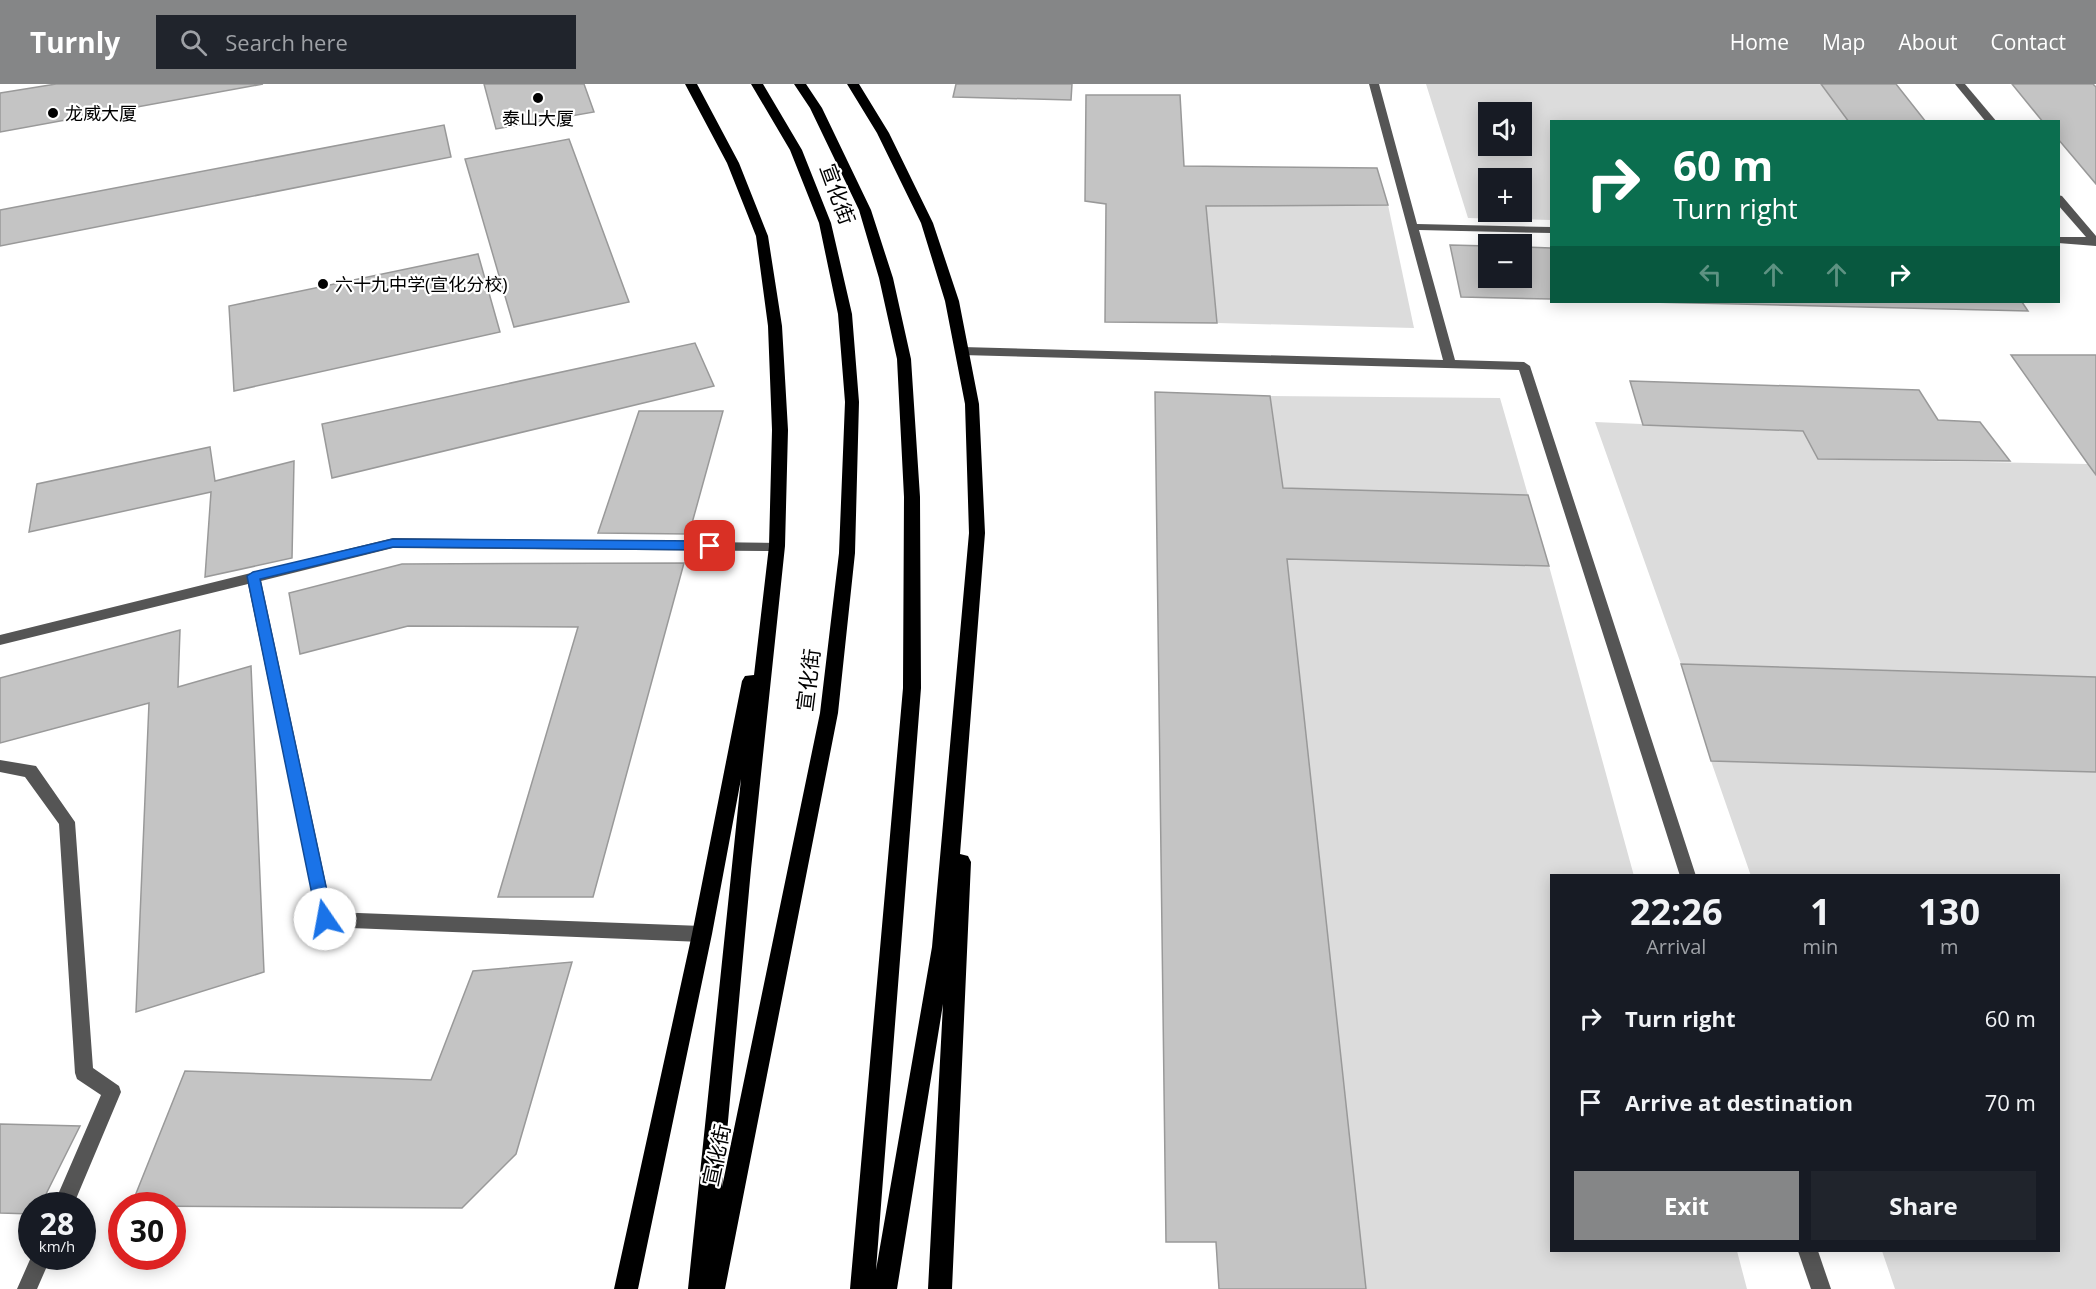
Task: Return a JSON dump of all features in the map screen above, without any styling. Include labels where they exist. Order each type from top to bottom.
[{"type":"highway","points":[[691,84],[733,163],[762,236],[775,326],[780,430],[777,546],[741,869],[700,1289]]},
{"type":"highway","name":"宣化街","points":[[713,1289],[829,712],[847,552],[852,402],[845,314],[825,223],[796,150],[757,84]]},
{"type":"highway","points":[[800,84],[816,108],[865,210],[885,278],[904,358],[912,496],[912,688],[862,1289]]},
{"type":"highway","points":[[853,84],[883,133],[927,223],[952,301],[972,404],[977,533],[940,1289]]},
{"type":"highway","points":[[885,1289],[942,947],[977,533]]},
{"type":"highway","points":[[626,1289],[702,934],[777,546]]},
{"type":"street","points":[[1374,84],[1450,364]]},
{"type":"street","points":[[1960,84],[1990,120]]},
{"type":"street","points":[[2060,200],[2095,242]]},
{"type":"street","points":[[1413,227],[1550,230]]},
{"type":"street","points":[[2060,240],[2095,242]]},
{"type":"street","points":[[962,351],[1524,366],[1687,874]]},
{"type":"street","points":[[0,640],[393,543],[777,546]]},
{"type":"street","points":[[253,576],[325,919],[702,934]]},
{"type":"street","points":[[0,766],[30,771],[67,822],[84,1073],[112,1092],[69,1192]]},
{"type":"street","points":[[1808,1252],[1821,1289]]},
{"type":"street","points":[[27,1289],[35,1270]]},
{"type":"shaded area","points":[[1426,84],[1821,84],[1848,120],[1550,120],[1550,220],[1532,220],[1532,168],[1478,168],[1478,218],[1468,218]]},
{"type":"shaded area","points":[[1388,205],[1414,328],[1217,323],[1206,206]]},
{"type":"shaded area","points":[[1270,396],[1500,398],[1528,495],[1283,488]]},
{"type":"shaded area","points":[[1595,422],[1803,431],[1818,459],[2088,464],[2096,475],[2096,677],[1681,664]]},
{"type":"shaded area","points":[[1287,559],[1549,566],[1633,874],[1550,874],[1550,1252],[1737,1252],[1747,1289],[1366,1289]]},
{"type":"shaded area","points":[[1711,761],[2096,772],[2096,1289],[1895,1289],[1882,1252],[2060,1252],[2060,874],[1750,874]]},
{"type":"building","name":"龙威大厦","points":[[56,84],[263,84],[0,132],[0,93]]},
{"type":"building","name":"泰山大厦","points":[[484,84],[584,84],[594,112],[496,129]]},
{"type":"building","points":[[956,84],[1072,84],[1071,100],[953,97]]},
{"type":"building","points":[[1821,84],[1896,84],[1924,120],[1848,120]]},
{"type":"building","points":[[2012,84],[2093,84],[2096,87],[2096,184],[2060,141],[2060,120],[2041,120]]},
{"type":"building","points":[[1086,95],[1180,95],[1184,166],[1377,168],[1388,205],[1206,206],[1217,323],[1105,322],[1106,204],[1085,201]]},
{"type":"building","points":[[444,125],[451,157],[0,246],[0,210]]},
{"type":"building","points":[[569,139],[629,302],[514,327],[465,159]]},
{"type":"building","points":[[1450,245],[1478,246],[1478,288],[1532,288],[1532,247],[1550,248],[1550,299],[1461,297]]},
{"type":"building","points":[[478,254],[500,332],[234,391],[229,306]]},
{"type":"building","points":[[1691,303],[2023,303],[2028,311]]},
{"type":"building","points":[[695,343],[714,386],[332,478],[322,424]]},
{"type":"building","points":[[2011,355],[2096,355],[2096,475],[2088,464]]},
{"type":"building","points":[[1630,381],[1919,390],[1938,420],[1980,422],[2010,461],[1818,459],[1803,431],[1643,425]]},
{"type":"building","points":[[1155,392],[1270,396],[1283,488],[1528,495],[1549,566],[1287,559],[1366,1289],[1219,1289],[1216,1242],[1166,1242]]},
{"type":"building","points":[[639,411],[723,411],[689,534],[598,533]]},
{"type":"building","points":[[210,447],[215,481],[294,461],[292,558],[205,577],[211,492],[29,532],[37,484]]},
{"type":"building","points":[[684,563],[593,897],[498,897],[578,627],[408,626],[300,654],[289,593],[402,564]]},
{"type":"building","points":[[180,630],[178,687],[251,666],[264,972],[136,1012],[149,703],[0,743],[0,678]]},
{"type":"building","points":[[1681,664],[2096,677],[2096,772],[1711,761]]},
{"type":"building","points":[[572,962],[516,1154],[462,1208],[186,1206],[186,1192],[137,1192],[185,1071],[431,1080],[473,971]]},
{"type":"building","points":[[0,1124],[80,1126],[47,1192],[18,1192],[18,1214],[0,1213]]},
{"type":"place","name":"泰山大厦","points":[[538,98]]},
{"type":"place","name":"龙威大厦","points":[[53,113]]},
{"type":"place","name":"六十九中学(宣化分校)","points":[[323,284]]},
{"type":"route","points":[[325,919],[253,576],[393,543],[710,546]]}]
